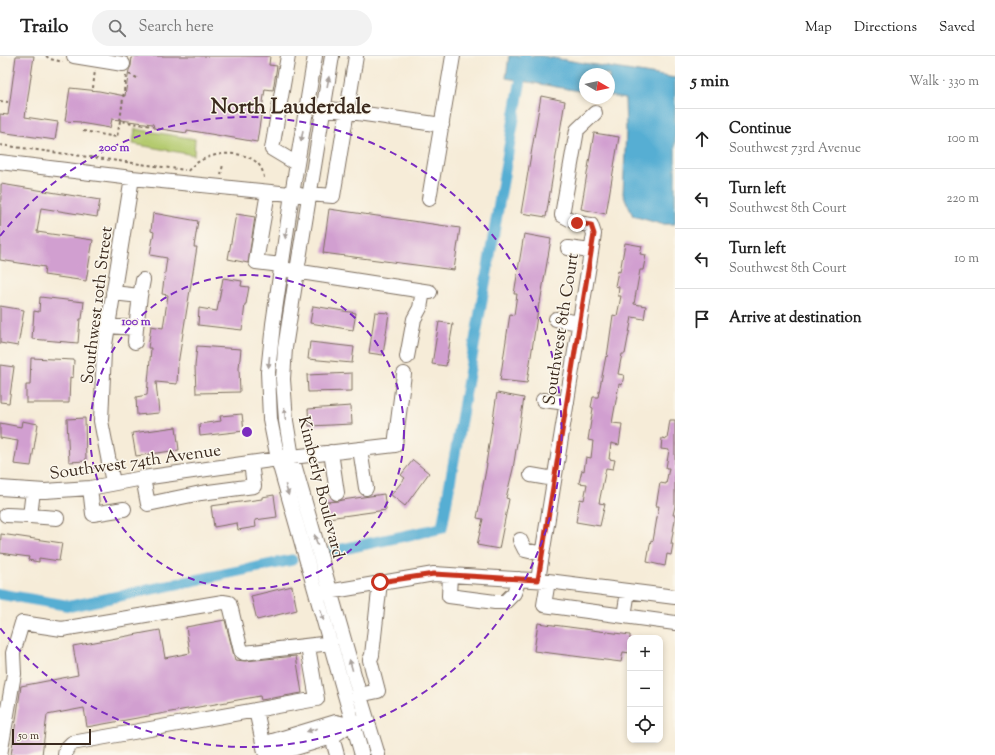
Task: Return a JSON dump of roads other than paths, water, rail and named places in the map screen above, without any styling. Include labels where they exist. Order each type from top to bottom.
[{"type":"street","points":[[74,56],[96,58],[125,68]]},
{"type":"street","points":[[288,56],[272,149],[297,164]]},
{"type":"street","name":"Kimberly Boulevard","points":[[315,56],[272,324],[268,372],[270,419],[278,459],[331,643],[352,725],[362,755]]},
{"type":"street","name":"Kimberly Boulevard","points":[[332,56],[285,348],[283,379],[286,421],[292,457],[378,755]]},
{"type":"street","points":[[0,162],[132,178],[269,187],[292,194],[333,196],[356,56]]},
{"type":"street","points":[[429,199],[453,56]]},
{"type":"street","points":[[323,108],[442,125]]},
{"type":"street","name":"Southwest 8th Court","points":[[595,113],[577,130],[562,215],[577,223],[591,225],[594,234],[542,554],[544,605],[624,616]]},
{"type":"street","name":"Southwest 10th Street","points":[[113,483],[101,421],[104,351],[132,178]]},
{"type":"street","points":[[269,187],[256,262],[297,271],[426,291],[414,319],[407,357]]},
{"type":"street","points":[[568,248],[591,251]]},
{"type":"street","points":[[135,342],[143,280]]},
{"type":"street","points":[[113,293],[140,296]]},
{"type":"street","points":[[556,319],[580,323]]},
{"type":"street","points":[[108,326],[136,328]]},
{"type":"street","name":"Southwest 74th Avenue","points":[[0,488],[33,491],[90,488],[198,470],[360,448],[394,445],[404,374]]},
{"type":"street","points":[[543,400],[567,403]]},
{"type":"street","points":[[360,448],[366,488]]},
{"type":"street","points":[[331,452],[337,493]]},
{"type":"street","points":[[143,478],[148,504],[201,493],[254,486],[251,463]]},
{"type":"street","points":[[198,470],[201,493]]},
{"type":"street","points":[[530,475],[554,479]]},
{"type":"street","points":[[90,488],[93,514],[124,509]]},
{"type":"street","points":[[30,516],[33,491]]},
{"type":"street","points":[[6,515],[58,518]]},
{"type":"street","points":[[520,540],[525,550],[542,554]]},
{"type":"street","points":[[316,594],[330,590],[434,574],[543,580],[675,597]]},
{"type":"street","points":[[450,575],[449,596],[494,602],[505,602],[514,593],[519,579]]},
{"type":"street","points":[[360,695],[378,690],[370,660],[372,655],[380,582]]},
{"type":"street","points":[[628,591],[624,616],[675,623]]},
{"type":"street","points":[[0,755],[14,674],[13,653],[22,623],[62,629],[223,602],[229,603],[241,651],[244,653],[308,647],[331,643]]},
{"type":"street","points":[[65,755],[66,749],[72,742],[317,699],[308,647]]},
{"type":"street","points":[[256,710],[264,749],[336,722],[352,725]]},
{"type":"street","points":[[272,755],[332,737],[352,725],[368,720]]},
{"type":"street","points":[[332,737],[337,755]]},
{"type":"water","points":[[509,56],[541,56],[614,68],[579,68],[579,91],[506,78]]},
{"type":"water","points":[[615,68],[675,78],[675,224],[661,224],[633,216],[623,194],[626,130],[625,99],[615,97]]},
{"type":"waterway","points":[[333,551],[442,528],[525,56]]},
{"type":"waterway","points":[[0,594],[71,606],[292,560]]},
{"type":"district","name":"North Lauderdale","points":[[291,106]]}]
